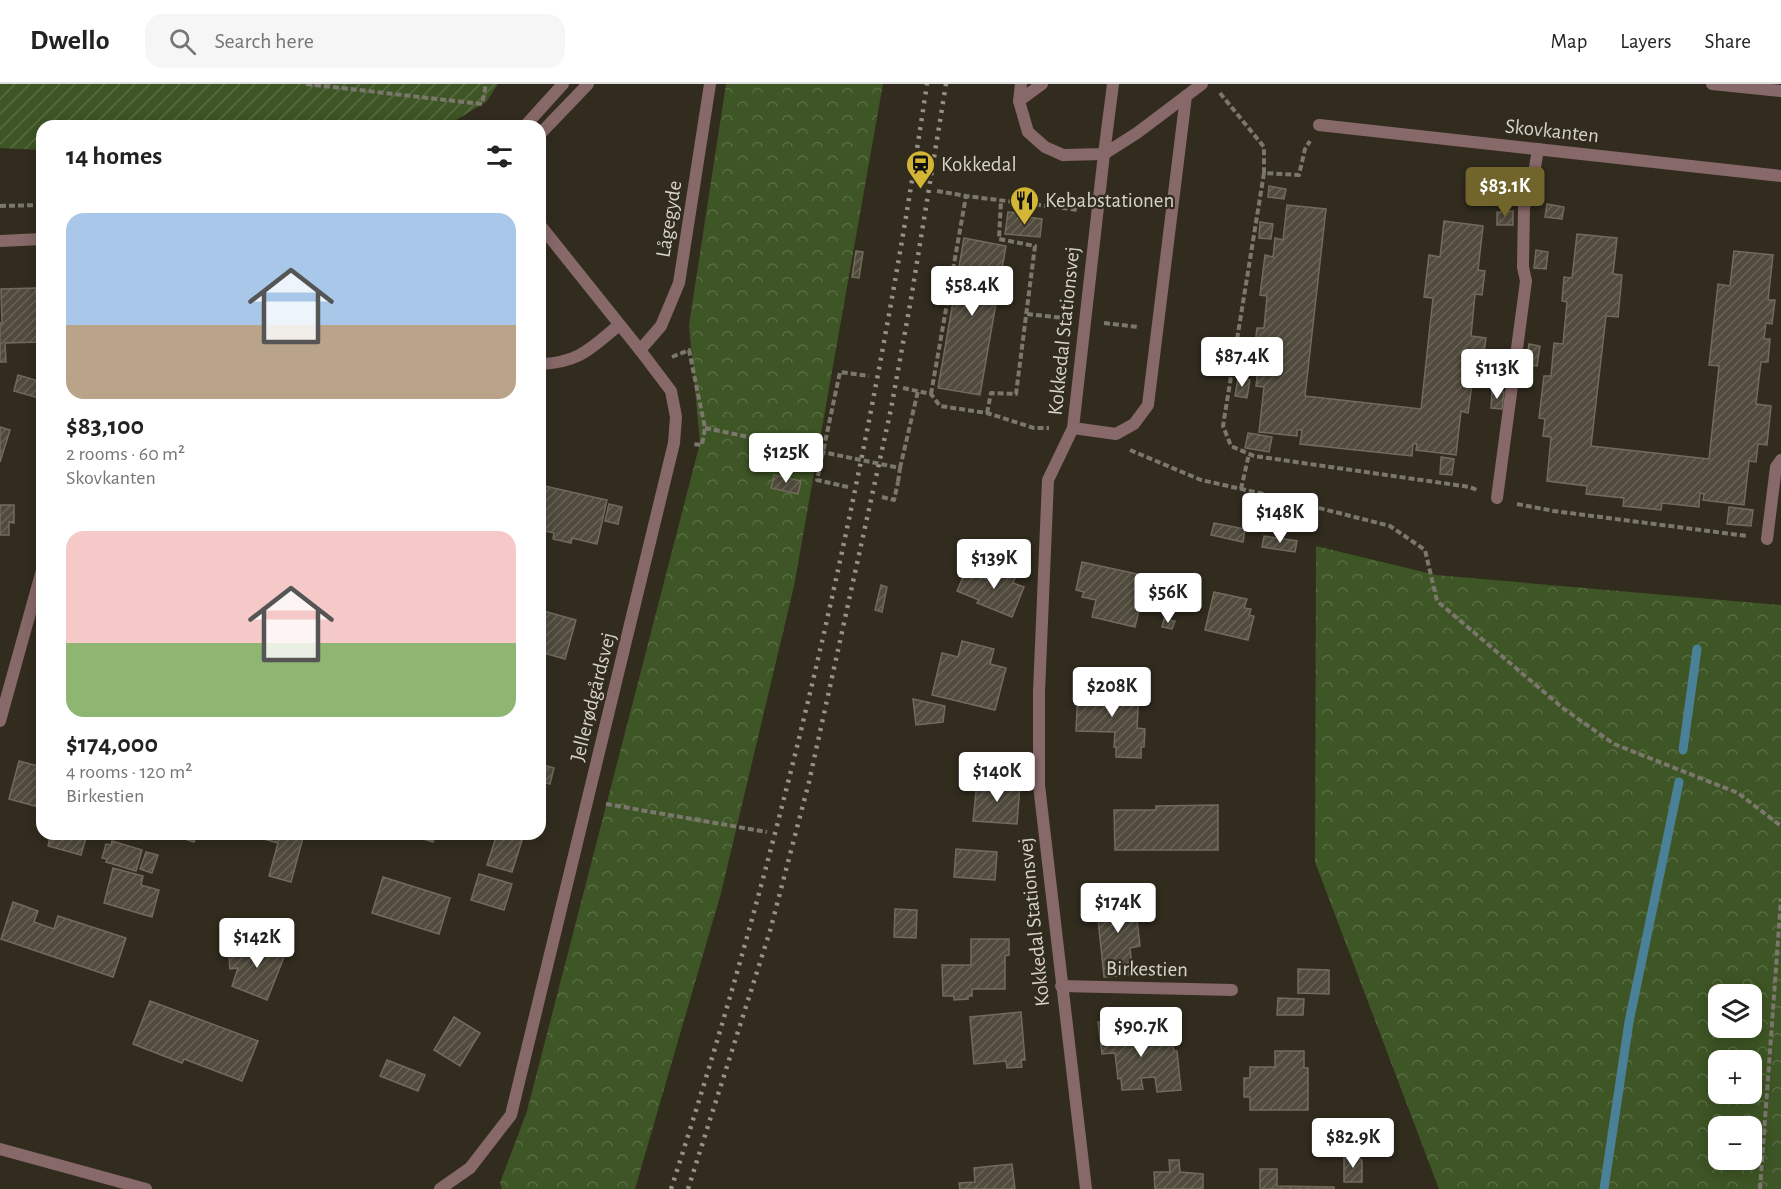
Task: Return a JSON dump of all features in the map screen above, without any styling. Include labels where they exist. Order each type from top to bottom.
[{"type":"street","points":[[530,120],[563,84]]},
{"type":"street","points":[[546,128],[588,84]]},
{"type":"street","name":"Lågegyde","points":[[640,350],[661,326],[679,283],[710,84]]},
{"type":"street","points":[[1021,84],[1019,101],[1028,132],[1045,147],[1063,155],[1104,154],[1137,133],[1202,84]]},
{"type":"street","points":[[1019,101],[1042,84]]},
{"type":"street","name":"Kokkedal Stationsvej","points":[[1086,1189],[1039,785],[1039,692],[1048,480],[1073,428],[1113,84]]},
{"type":"street","points":[[1712,84],[1781,91]]},
{"type":"street","points":[[1073,428],[1116,434],[1134,424],[1148,405],[1186,96]]},
{"type":"street","name":"Skovkanten","points":[[1319,125],[1781,176]]},
{"type":"street","points":[[1497,498],[1526,281],[1523,267],[1524,207],[1533,180],[1538,149]]},
{"type":"street","name":"Jellerødgårdsvej","points":[[440,1189],[470,1168],[511,1115],[674,443],[676,417],[671,391],[546,233]]},
{"type":"street","points":[[0,240],[36,239]]},
{"type":"street","points":[[546,364],[555,364],[579,357],[619,325]]},
{"type":"street","points":[[1767,539],[1776,467],[1781,460]]},
{"type":"street","points":[[0,721],[36,592]]},
{"type":"street","name":"Birkestien","points":[[1061,986],[1232,990]]},
{"type":"street","points":[[0,1149],[146,1189]]},
{"type":"path","points":[[306,84],[482,104],[486,84]]},
{"type":"path","points":[[1228,104],[1264,147],[1264,173],[1223,426],[1231,446],[1254,456],[1470,487],[1513,504],[1767,539]]},
{"type":"path","points":[[1264,173],[1299,175],[1305,149],[1319,125]]},
{"type":"path","points":[[937,191],[1097,212]]},
{"type":"path","points":[[931,394],[966,196]]},
{"type":"path","points":[[987,413],[991,393],[1016,394],[1035,246],[999,239],[1001,201]]},
{"type":"path","points":[[0,206],[36,205]]},
{"type":"path","points":[[1027,314],[1048,316]]},
{"type":"path","points":[[689,350],[705,428],[702,445]]},
{"type":"path","points":[[848,487],[817,480],[822,451],[840,372],[869,376]]},
{"type":"path","points":[[903,388],[931,394],[940,406],[987,413],[1034,428],[1073,428]]},
{"type":"path","points":[[882,497],[894,500],[918,391]]},
{"type":"path","points":[[705,428],[900,468]]},
{"type":"path","points":[[1116,434],[1130,450],[1201,480],[1390,526],[1425,550],[1437,601],[1564,709],[1614,744],[1738,793],[1781,826]]},
{"type":"path","points":[[1241,489],[1249,454]]},
{"type":"path","points":[[587,801],[767,832]]},
{"type":"path","points":[[1760,1189],[1781,901]]},
{"type":"green space","points":[[0,84],[498,84],[486,102],[456,120],[36,120],[36,150],[0,148]]},
{"type":"green space","points":[[726,84],[883,84],[794,586],[721,893],[635,1189],[502,1189],[500,1183],[527,1111],[700,443],[689,325]]},
{"type":"green space","points":[[1316,546],[1436,575],[1781,605],[1781,1189],[1439,1189],[1315,862]]},
{"type":"building","points":[[1269,186],[1286,189],[1284,199],[1268,197]]},
{"type":"building","points":[[1547,204],[1564,207],[1562,219],[1545,217]]},
{"type":"building","points":[[1287,205],[1326,209],[1305,396],[1421,409],[1433,298],[1424,297],[1429,255],[1440,257],[1444,221],[1483,226],[1478,270],[1485,271],[1482,295],[1475,294],[1471,336],[1486,338],[1481,377],[1473,376],[1468,413],[1461,411],[1456,455],[1416,450],[1417,444],[1413,444],[1412,456],[1300,444],[1302,430],[1297,430],[1297,436],[1259,432],[1264,387],[1256,386],[1258,369],[1252,368],[1257,328],[1264,328],[1267,296],[1260,295],[1265,255],[1273,257],[1275,238],[1283,240]]},
{"type":"building","points":[[1513,211],[1513,225],[1497,225],[1497,212]]},
{"type":"building","name":"Kebabstationen","points":[[1008,212],[1042,219],[1040,237],[1005,234]]},
{"type":"building","points":[[1260,222],[1273,224],[1271,239],[1259,238]]},
{"type":"building","points":[[1577,234],[1617,238],[1613,274],[1622,275],[1618,317],[1606,316],[1591,446],[1709,459],[1719,366],[1709,365],[1718,284],[1730,286],[1734,251],[1773,255],[1768,300],[1775,300],[1772,324],[1766,323],[1764,339],[1770,339],[1768,362],[1761,362],[1756,404],[1771,406],[1767,445],[1758,444],[1756,462],[1749,461],[1744,505],[1703,500],[1704,494],[1700,493],[1699,507],[1662,503],[1661,510],[1623,506],[1624,498],[1586,494],[1587,486],[1547,481],[1551,437],[1543,436],[1545,419],[1539,418],[1544,376],[1551,376],[1554,343],[1563,344],[1567,302],[1562,301],[1564,277],[1572,278]]},
{"type":"building","points":[[964,238],[1006,246],[980,395],[938,388]]},
{"type":"building","points":[[1536,250],[1548,252],[1546,269],[1534,268]]},
{"type":"building","points":[[856,251],[863,252],[859,278],[852,277]]},
{"type":"building","points":[[36,288],[36,342],[5,343],[6,362],[0,362],[1,289]]},
{"type":"building","points":[[1529,344],[1540,346],[1537,366],[1526,364]]},
{"type":"building","points":[[18,375],[36,380],[36,397],[14,391]]},
{"type":"building","points":[[1238,378],[1250,380],[1247,398],[1235,396]]},
{"type":"building","points":[[1492,391],[1504,392],[1502,409],[1491,408]]},
{"type":"building","points":[[0,427],[10,430],[0,462]]},
{"type":"building","points":[[1248,433],[1272,437],[1269,452],[1245,448]]},
{"type":"building","points":[[1441,457],[1454,459],[1452,475],[1440,474]]},
{"type":"building","points":[[774,475],[801,481],[798,494],[771,488]]},
{"type":"building","points":[[546,486],[607,500],[597,544],[572,538],[571,543],[553,539],[554,533],[546,531]]},
{"type":"building","points":[[609,504],[622,507],[618,524],[605,521]]},
{"type":"building","points":[[0,505],[14,505],[14,523],[9,522],[9,535],[0,535]]},
{"type":"building","points":[[1729,507],[1753,510],[1751,526],[1727,524]]},
{"type":"building","points":[[1214,523],[1245,529],[1243,542],[1211,535]]},
{"type":"building","points":[[1264,536],[1297,541],[1295,552],[1262,547]]},
{"type":"building","points":[[1007,562],[1016,566],[1014,573],[1017,574],[1013,583],[1024,587],[1012,617],[977,603],[979,600],[957,591],[966,570],[987,579],[989,573],[998,577]]},
{"type":"building","points":[[1082,562],[1142,575],[1134,609],[1139,610],[1135,627],[1092,617],[1096,600],[1082,597],[1084,592],[1076,590]]},
{"type":"building","points":[[881,585],[887,587],[882,612],[875,610]]},
{"type":"building","points":[[1214,592],[1247,599],[1244,608],[1251,609],[1249,615],[1254,616],[1248,640],[1205,630]]},
{"type":"building","points":[[546,612],[576,620],[565,659],[546,654]]},
{"type":"building","points":[[1164,619],[1175,621],[1172,629],[1162,627]]},
{"type":"building","points":[[962,641],[994,649],[990,664],[1006,668],[995,710],[932,695],[942,653],[958,657]]},
{"type":"building","points":[[1078,689],[1139,691],[1137,728],[1145,729],[1141,758],[1116,757],[1115,732],[1076,731]]},
{"type":"building","points":[[913,699],[945,706],[943,722],[916,725]]},
{"type":"building","points":[[19,761],[36,765],[36,806],[9,799]]},
{"type":"building","points":[[546,766],[554,768],[550,784],[546,783]]},
{"type":"building","points":[[977,782],[1020,785],[1017,824],[973,821]]},
{"type":"building","points":[[1218,805],[1218,850],[1115,850],[1114,810],[1156,810],[1156,806]]},
{"type":"building","points":[[50,840],[85,840],[81,855],[48,846]]},
{"type":"building","points":[[267,840],[302,840],[291,882],[269,876],[278,843]]},
{"type":"building","points":[[495,840],[522,840],[512,872],[487,865]]},
{"type":"building","points":[[112,841],[142,850],[136,871],[106,862],[107,859],[102,858],[106,844],[111,845]]},
{"type":"building","points":[[956,849],[997,852],[995,880],[954,877]]},
{"type":"building","points":[[146,852],[158,855],[152,873],[140,869]]},
{"type":"building","points":[[113,868],[143,876],[141,885],[159,890],[152,917],[104,903]]},
{"type":"building","points":[[479,874],[512,884],[504,910],[471,900]]},
{"type":"building","points":[[383,877],[450,898],[439,934],[372,913]]},
{"type":"building","points":[[1134,894],[1140,946],[1130,948],[1133,975],[1104,977],[1096,899]]},
{"type":"building","points":[[13,902],[38,911],[34,922],[54,929],[58,916],[126,938],[113,977],[1,939]]},
{"type":"building","points":[[895,909],[917,910],[916,938],[894,937]]},
{"type":"building","points":[[971,939],[1009,939],[1009,955],[1005,956],[1005,989],[972,989],[972,996],[968,996],[968,999],[954,1000],[954,996],[943,996],[942,965],[971,965]]},
{"type":"building","points":[[249,940],[286,952],[267,1000],[232,986],[238,968],[230,969],[229,957],[243,954]]},
{"type":"building","points":[[1298,969],[1329,970],[1329,994],[1298,993]]},
{"type":"building","points":[[1278,998],[1304,999],[1303,1015],[1277,1015]]},
{"type":"building","points":[[150,1001],[258,1041],[242,1081],[184,1059],[182,1063],[133,1044]]},
{"type":"building","points":[[1021,1012],[1025,1060],[1021,1060],[1022,1067],[1007,1068],[1006,1061],[974,1064],[970,1017]]},
{"type":"building","points":[[454,1017],[480,1033],[460,1066],[434,1050]]},
{"type":"building","points":[[1117,1021],[1119,1036],[1158,1035],[1158,1037],[1166,1036],[1172,1041],[1174,1051],[1177,1051],[1181,1090],[1157,1092],[1155,1077],[1141,1078],[1143,1089],[1122,1090],[1121,1078],[1118,1079],[1115,1053],[1102,1054],[1098,1022]]},
{"type":"building","points":[[1275,1051],[1304,1051],[1304,1068],[1308,1068],[1308,1110],[1250,1110],[1250,1097],[1244,1097],[1244,1078],[1250,1078],[1250,1067],[1275,1067]]},
{"type":"building","points":[[387,1060],[425,1075],[418,1091],[380,1076]]},
{"type":"building","points":[[1344,1155],[1360,1155],[1362,1182],[1344,1182]]},
{"type":"building","points":[[1169,1160],[1179,1160],[1180,1172],[1203,1174],[1203,1189],[1155,1189],[1154,1172],[1170,1172]]},
{"type":"building","points":[[1012,1164],[1015,1189],[960,1189],[959,1183],[975,1182],[974,1168]]},
{"type":"building","points":[[1260,1169],[1277,1169],[1277,1186],[1334,1187],[1334,1189],[1260,1189]]},
{"type":"waterway","points":[[1683,750],[1697,649]]},
{"type":"waterway","points":[[1604,1189],[1629,1022],[1679,782]]},
{"type":"railway","points":[[671,1189],[752,917],[789,780],[822,642],[880,364],[927,84]]},
{"type":"railway","points":[[688,1189],[770,931],[809,782],[891,409],[946,84]]},
{"type":"place","name":"Kokkedal","points":[[920,190]]},
{"type":"place","name":"Kebabstationen","points":[[1024,226]]}]
